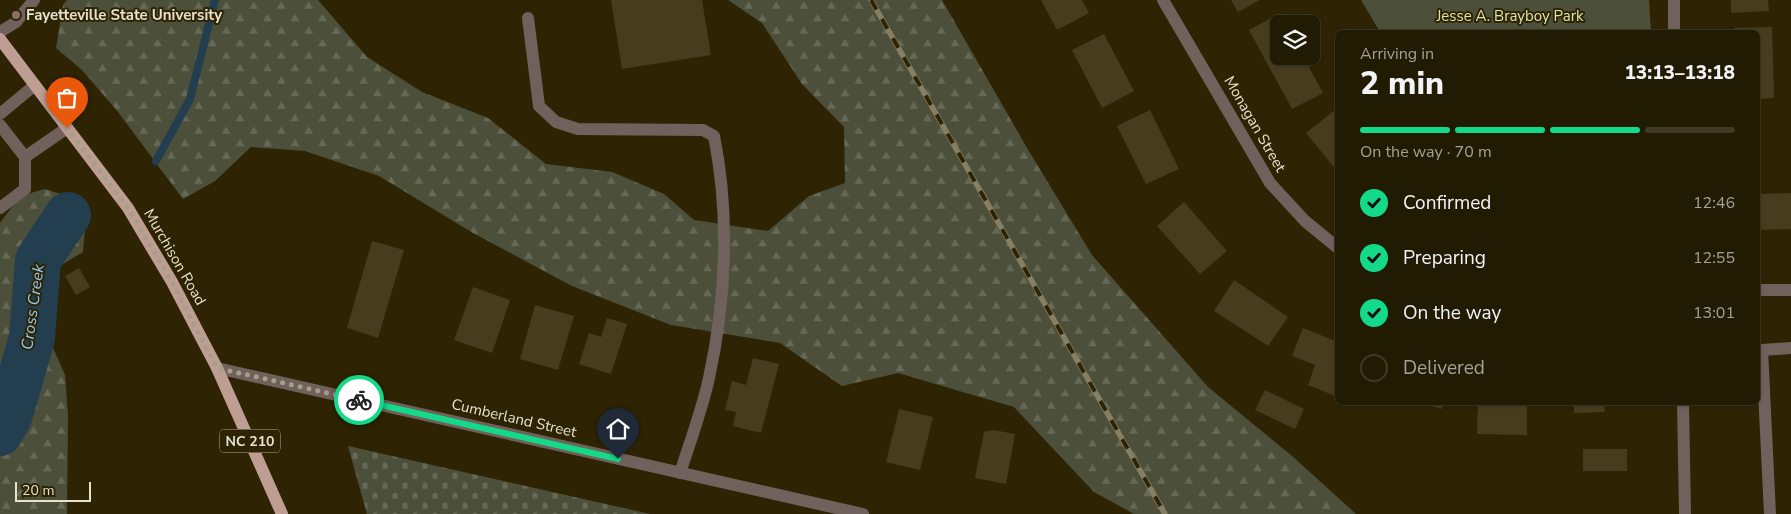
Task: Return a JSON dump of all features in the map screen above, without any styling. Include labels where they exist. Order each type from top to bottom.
[{"type":"main road","name":"Murchison Road","points":[[0,39],[128,208],[172,282],[217,368],[282,514]]},
{"type":"street","points":[[0,32],[16,22],[34,0]]},
{"type":"street","name":"Monagan Street","points":[[1164,0],[1270,183],[1305,221],[1335,246]]},
{"type":"street","points":[[1674,0],[1674,30]]},
{"type":"street","points":[[528,18],[539,106],[556,122],[578,129],[703,130],[714,136],[721,177],[723,232],[721,303],[709,379],[680,473]]},
{"type":"street","points":[[0,114],[35,85]]},
{"type":"street","points":[[0,125],[24,157],[25,189],[0,208]]},
{"type":"street","points":[[24,157],[67,128]]},
{"type":"street","points":[[1760,290],[1791,290]]},
{"type":"street","points":[[1770,514],[1762,350],[1791,348]]},
{"type":"street","name":"Cumberland Street","points":[[217,368],[863,514]]},
{"type":"street","points":[[1683,405],[1685,514]]},
{"type":"green space","points":[[67,0],[318,0],[367,57],[422,92],[488,118],[546,164],[612,172],[664,194],[694,220],[768,231],[809,196],[845,183],[844,127],[802,84],[762,23],[728,0],[942,0],[1027,148],[1092,255],[1208,387],[1292,456],[1356,514],[1134,514],[1094,492],[1014,407],[898,373],[842,386],[780,343],[671,325],[572,286],[473,233],[379,176],[305,151],[251,147],[215,181],[183,199],[118,112],[82,70],[56,48],[63,5]]},
{"type":"green space","name":"Jesse A. Brayboy Park","points":[[1361,0],[1649,0],[1651,30],[1379,30]]},
{"type":"green space","points":[[45,189],[64,195],[85,228],[83,252],[58,267],[48,294],[42,323],[65,375],[68,416],[67,514],[0,514],[0,223],[20,196]]},
{"type":"green space","points":[[348,446],[650,514],[367,514]]},
{"type":"building","points":[[611,0],[702,0],[711,55],[622,69]]},
{"type":"building","points":[[1041,0],[1082,0],[1089,13],[1057,30]]},
{"type":"building","points":[[1231,0],[1260,0],[1238,12]]},
{"type":"building","points":[[1731,0],[1768,0],[1769,11],[1731,13]]},
{"type":"building","points":[[1270,18],[1270,65],[1308,65],[1323,93],[1292,109],[1249,30]]},
{"type":"building","points":[[1772,27],[1774,98],[1760,99],[1760,30],[1734,30],[1734,28]]},
{"type":"building","points":[[1104,34],[1134,91],[1102,108],[1072,50]]},
{"type":"building","points":[[1150,110],[1179,169],[1146,184],[1117,126]]},
{"type":"building","points":[[1335,110],[1335,168],[1306,133]]},
{"type":"building","points":[[1791,193],[1791,229],[1760,230],[1760,194]]},
{"type":"building","points":[[1184,202],[1227,251],[1200,274],[1157,226]]},
{"type":"building","points":[[372,241],[404,250],[378,338],[347,328]]},
{"type":"building","points":[[79,268],[90,287],[76,295],[65,276]]},
{"type":"building","points":[[1234,280],[1288,317],[1268,346],[1214,311]]},
{"type":"building","points":[[473,287],[510,300],[492,353],[454,340]]},
{"type":"building","points":[[535,305],[574,316],[558,370],[520,359]]},
{"type":"building","points":[[607,318],[627,324],[611,374],[579,364],[589,333],[601,337]]},
{"type":"building","points":[[1303,328],[1335,341],[1335,396],[1308,385],[1315,365],[1292,356]]},
{"type":"building","points":[[753,358],[779,364],[761,433],[733,426],[736,412],[725,410],[732,381],[746,385]]},
{"type":"building","points":[[1265,390],[1304,409],[1295,429],[1255,410]]},
{"type":"building","points":[[1428,405],[1443,405],[1442,409]]},
{"type":"building","points":[[1478,405],[1527,405],[1527,435],[1477,434]]},
{"type":"building","points":[[1574,405],[1604,405],[1605,412],[1574,413]]},
{"type":"building","points":[[899,409],[933,417],[920,470],[886,462]]},
{"type":"building","points":[[994,430],[1015,434],[1006,484],[975,478],[984,432]]},
{"type":"building","points":[[1583,449],[1627,449],[1627,471],[1583,471]]},
{"type":"waterway","name":"Cross Creek","points":[[156,161],[190,99],[215,0]]},
{"type":"waterway","name":"Cross Creek","points":[[0,433],[9,417],[32,338],[38,260],[68,215]]},
{"type":"railway","points":[[871,0],[1165,514]]},
{"type":"way so far","points":[[67,128],[128,208],[172,282],[217,368],[359,400]]},
{"type":"place","name":"Fayetteville State University","points":[[16,15]]},
{"type":"route","points":[[359,400],[618,459]]}]
